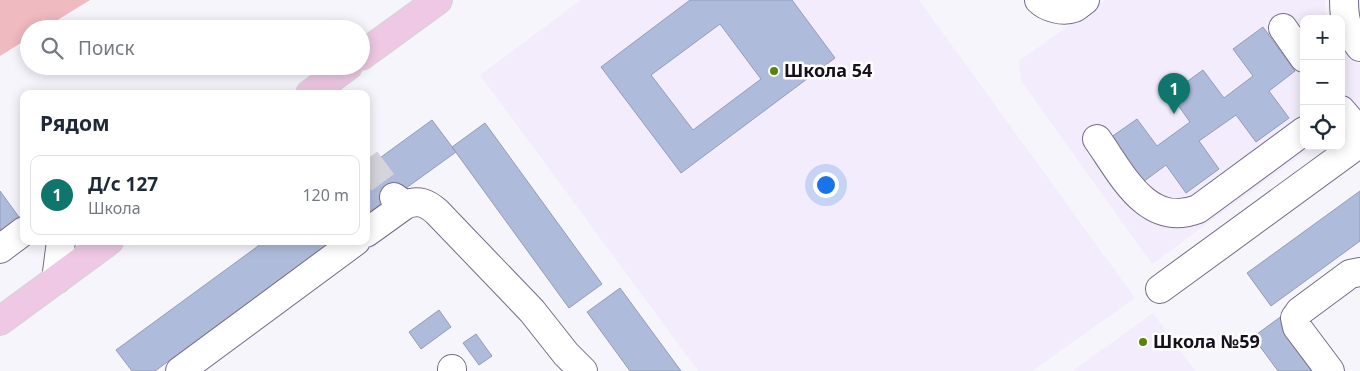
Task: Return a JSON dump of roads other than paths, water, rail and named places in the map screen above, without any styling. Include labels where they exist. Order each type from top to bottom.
[{"type":"main road","points":[[370,49],[438,0]]},
{"type":"main road","points":[[315,90],[336,75]]},
{"type":"main road","points":[[0,321],[104,245]]},
{"type":"lane","points":[[1038,0],[1043,5],[1062,9],[1074,8],[1085,0]]},
{"type":"lane","points":[[1344,0],[1344,19],[1360,47]]},
{"type":"lane","points":[[1282,28],[1300,53]]},
{"type":"lane","points":[[1345,115],[1360,132]]},
{"type":"lane","points":[[1097,139],[1137,195],[1159,210],[1175,214],[1188,213],[1198,209],[1300,134]]},
{"type":"lane","points":[[1160,289],[1360,143]]},
{"type":"lane","points":[[370,229],[400,201],[421,202],[429,205],[532,311],[566,354],[583,371]]},
{"type":"lane","points":[[0,249],[20,234]]},
{"type":"lane","points":[[56,280],[60,245]]},
{"type":"lane","points":[[180,371],[351,245]]},
{"type":"lane","points":[[1330,371],[1297,327],[1295,318],[1300,311],[1350,274],[1360,272]]},
{"type":"tunnel","points":[[370,165],[394,197]]},
{"type":"place","name":"Школа 54","points":[[774,71]]},
{"type":"place","name":"Д/с 127","points":[[1174,114]]},
{"type":"place","name":"Школа №59","points":[[1143,342]]}]
